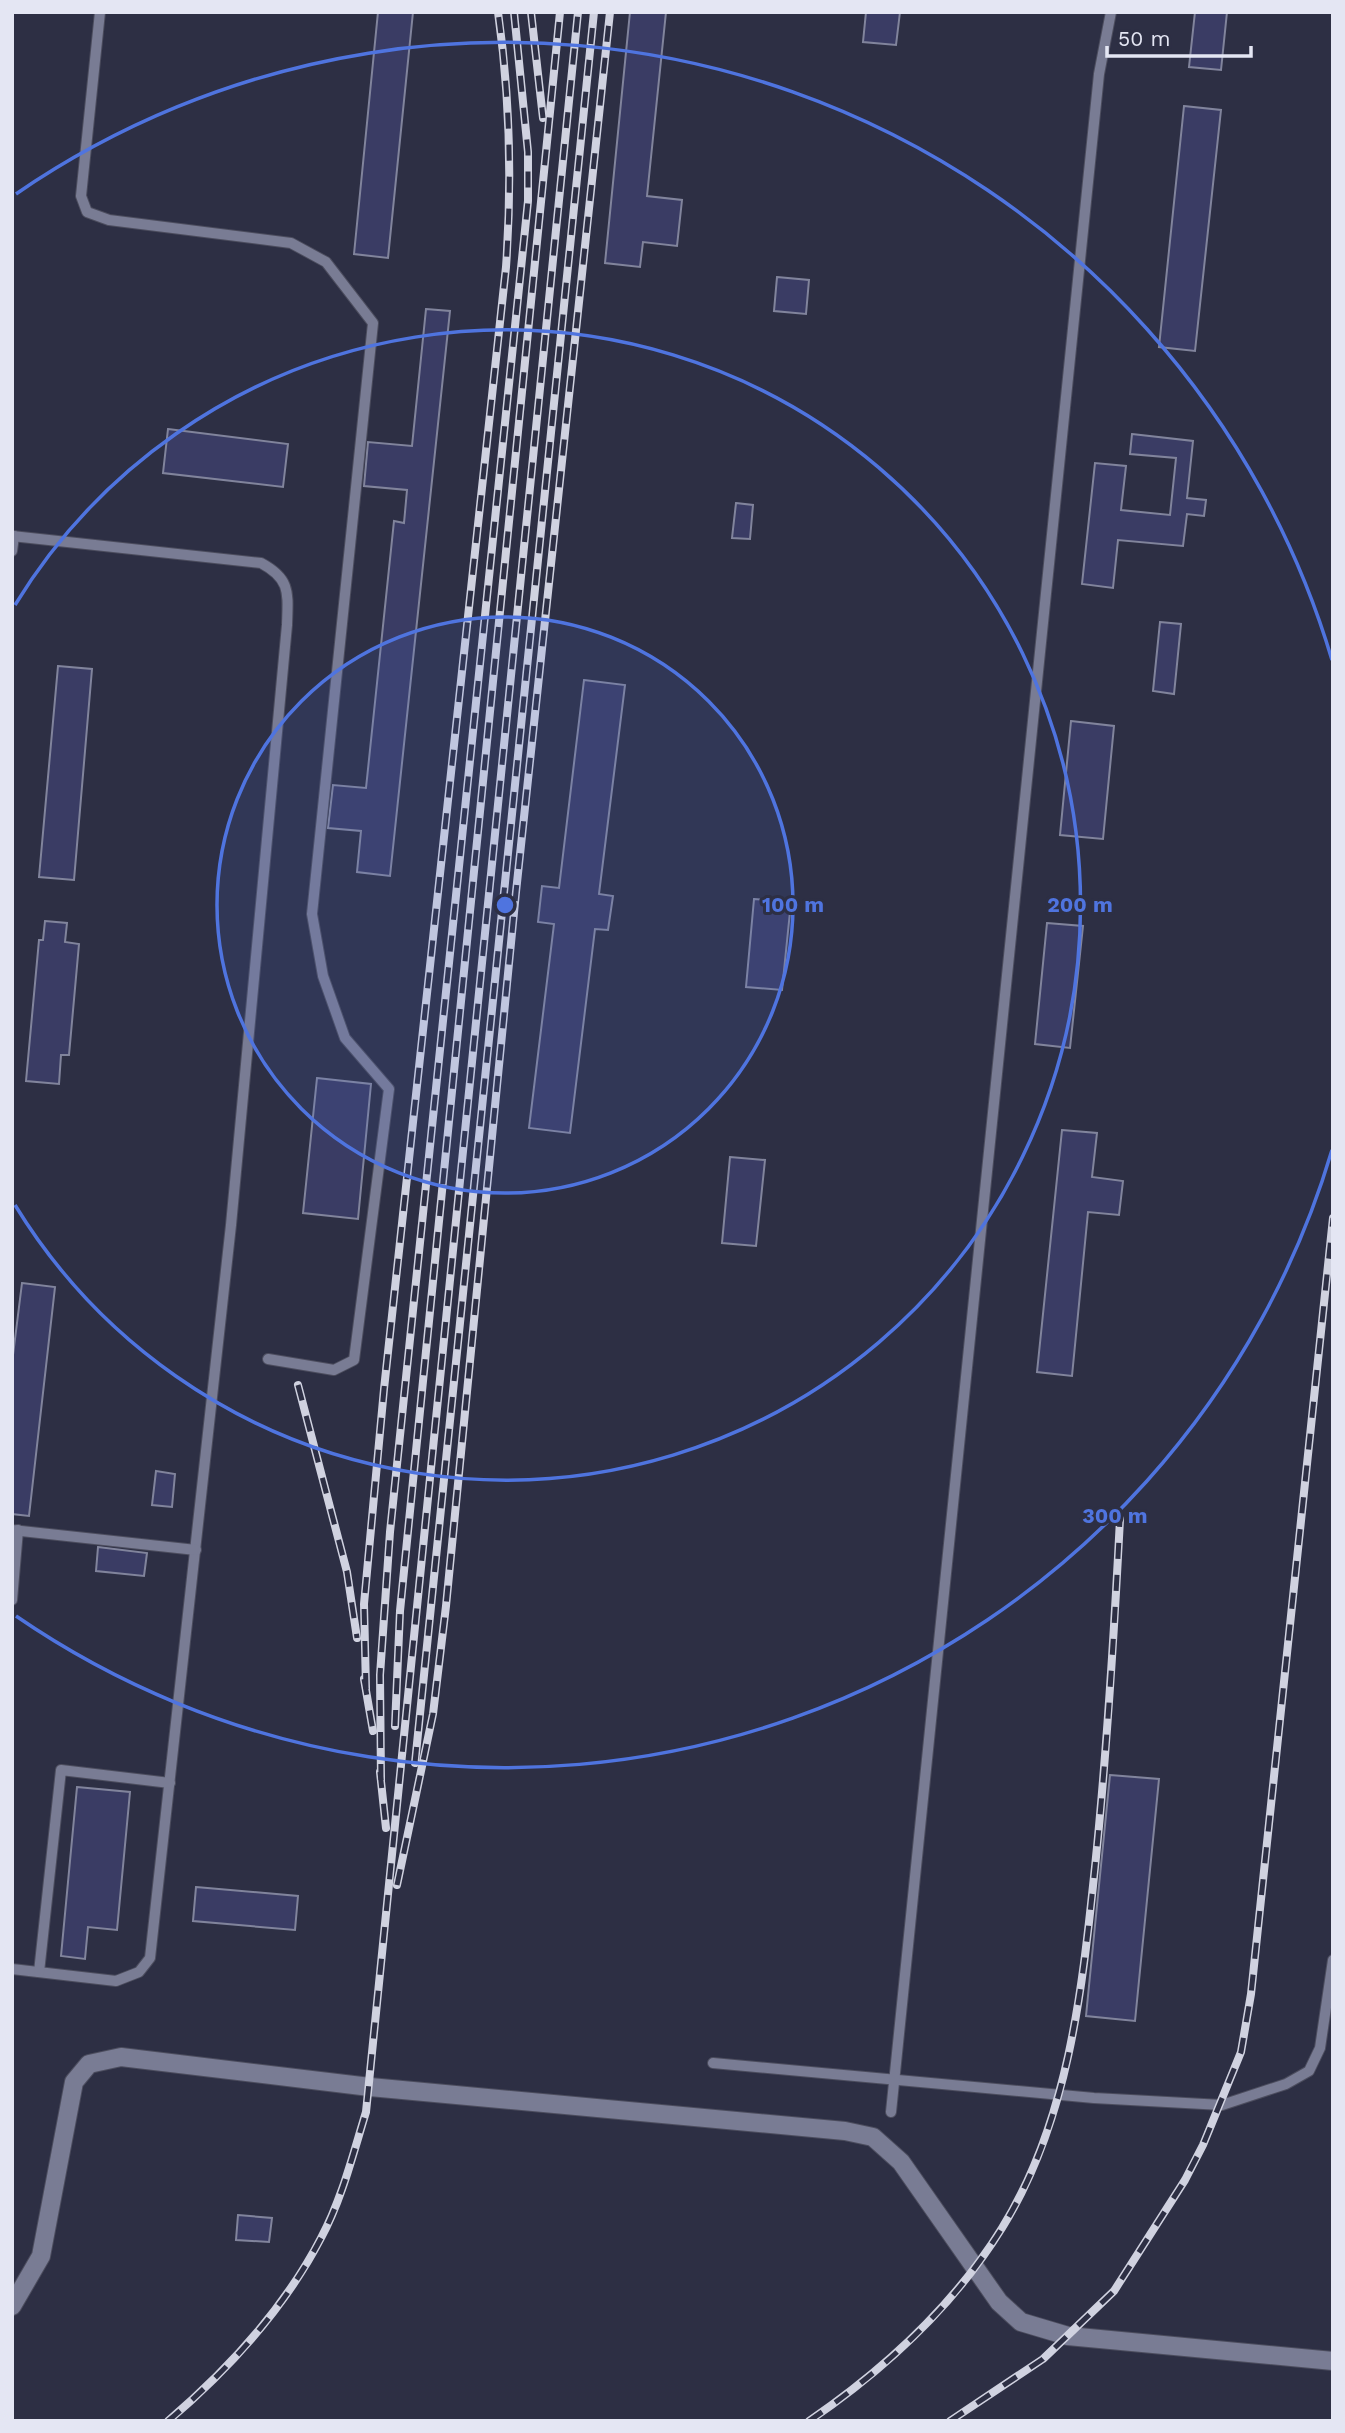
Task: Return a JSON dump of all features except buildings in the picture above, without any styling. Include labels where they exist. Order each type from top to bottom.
[{"type":"street","points":[[12,2306],[41,2256],[74,2082],[89,2064],[121,2057],[370,2087],[845,2131],[873,2137],[901,2162],[999,2302],[1021,2322],[1068,2336],[1333,2361]]},
{"type":"lane","points":[[100,12],[81,196],[87,212],[109,220],[291,243],[326,262],[373,323],[312,914],[323,976],[345,1038],[389,1090],[354,1360],[334,1370],[268,1359]]},
{"type":"lane","points":[[891,2112],[1099,74],[1111,12]]},
{"type":"lane","points":[[12,551],[13,536],[261,563],[280,573],[288,593],[232,1225],[150,1958],[139,1972],[116,1981],[12,1969]]},
{"type":"lane","points":[[12,1600],[15,1530],[196,1550]]},
{"type":"lane","points":[[40,1972],[61,1770],[170,1783]]},
{"type":"lane","points":[[713,2063],[1107,2099],[1222,2105],[1286,2084],[1309,2071],[1320,2048],[1333,1960]]},
{"type":"railway","points":[[366,1689],[364,1604],[384,1389],[506,267],[509,140],[498,12]]},
{"type":"railway","points":[[381,1780],[380,1675],[390,1532],[528,201],[528,152],[514,12]]},
{"type":"railway","points":[[531,12],[543,118]]},
{"type":"railway","points":[[395,1726],[400,1611],[560,12]]},
{"type":"railway","points":[[168,2421],[233,2359],[290,2289],[321,2238],[335,2208],[366,2112],[578,12]]},
{"type":"railway","points":[[415,1763],[594,12]]},
{"type":"railway","points":[[397,1885],[433,1714],[446,1606],[516,892],[610,12]]},
{"type":"railway","points":[[950,2421],[1043,2359],[1114,2291],[1185,2180],[1203,2145],[1241,2052],[1251,1994],[1333,1218]]},
{"type":"railway","points":[[298,1385],[347,1572],[357,1638]]},
{"type":"railway","points":[[809,2421],[891,2358],[916,2335],[962,2284],[1002,2228],[1025,2187],[1043,2143],[1069,2053],[1084,1960],[1103,1780],[1120,1519]]},
{"type":"railway","points":[[364,1679],[373,1731]]},
{"type":"railway","points":[[380,1772],[386,1828]]}]
